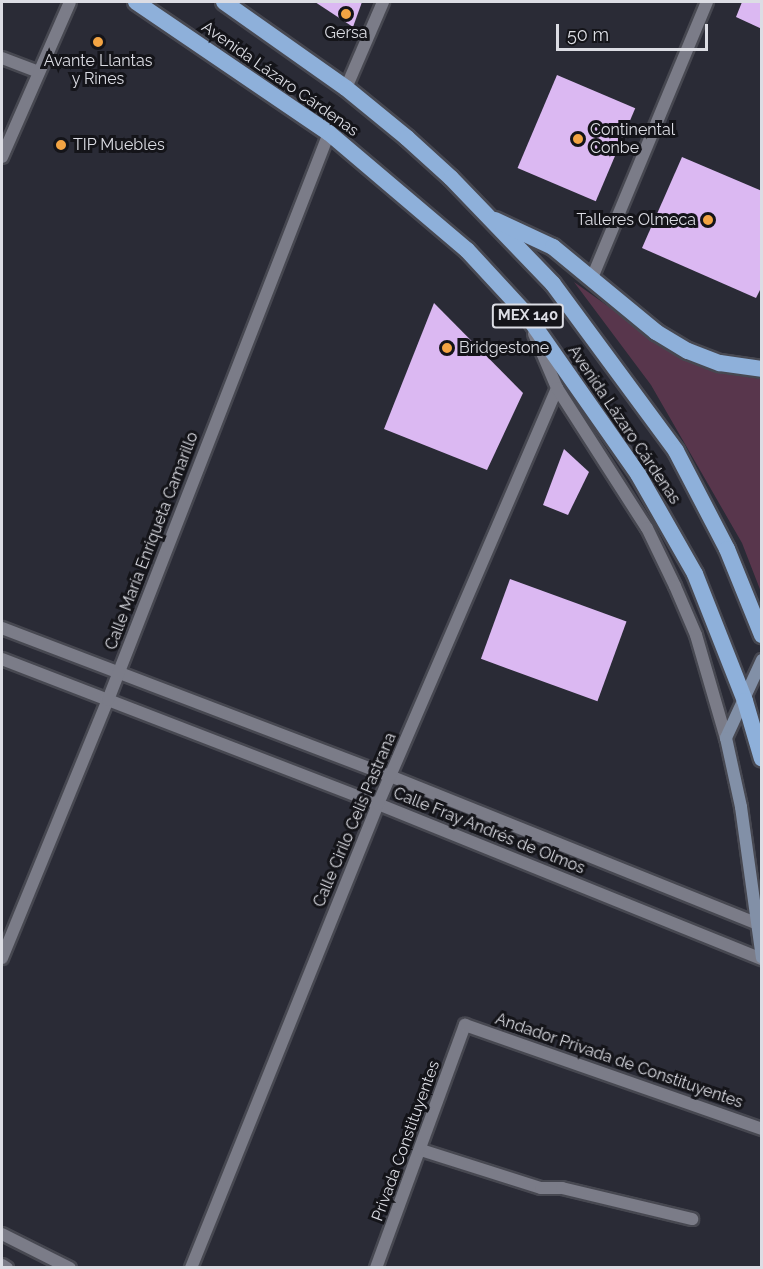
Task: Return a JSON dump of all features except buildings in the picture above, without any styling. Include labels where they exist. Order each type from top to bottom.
[{"type":"highway","name":"Avenida Lázaro Cárdenas","points":[[135,2],[329,133],[467,250],[526,314],[608,429],[695,574],[745,701],[762,759]]},
{"type":"highway","name":"Avenida Lázaro Cárdenas","points":[[224,2],[346,88],[416,146],[553,284],[676,451],[727,549],[762,635]]},
{"type":"highway","points":[[490,218],[553,248],[656,332],[688,351],[720,363],[762,369]]},
{"type":"main road","points":[[762,660],[726,738],[741,807],[762,959]]},
{"type":"street","points":[[2,157],[70,2]]},
{"type":"street","points":[[346,88],[383,2]]},
{"type":"street","points":[[592,278],[707,2]]},
{"type":"street","points":[[2,58],[38,72]]},
{"type":"street","name":"Calle María Enriqueta Camarillo","points":[[2,958],[108,700],[329,133]]},
{"type":"street","points":[[526,314],[557,388],[641,518],[671,577],[696,635],[726,738]]},
{"type":"street","name":"Calle Cirilo Celis Pastrana","points":[[191,1268],[378,804],[557,388]]},
{"type":"street","name":"Calle Fray Andrés de Olmos","points":[[2,628],[390,776],[758,924]]},
{"type":"street","name":"Calle Fray Andrés de Olmos","points":[[2,659],[378,804],[762,959]]},
{"type":"street","name":"Andador Privada de Constituyentes","points":[[465,1025],[762,1129]]},
{"type":"street","name":"Privada Constituyentes","points":[[376,1268],[465,1025]]},
{"type":"street","points":[[421,1150],[541,1188],[562,1188],[692,1219]]},
{"type":"street","points":[[2,1234],[70,1268]]},
{"type":"street","points":[[2,1265],[7,1268]]},
{"type":"shaded area","points":[[574,282],[678,356],[714,372],[761,379],[761,592],[742,543],[651,385]]},
{"type":"place","name":"Gersa","points":[[346,14]]},
{"type":"place","name":"Avante Llantas y Rines","points":[[98,42]]},
{"type":"place","name":"Continental Conbe","points":[[578,139]]},
{"type":"place","name":"TIP Muebles","points":[[61,145]]},
{"type":"place","name":"Talleres Olmeca","points":[[708,220]]},
{"type":"place","name":"Bridgestone","points":[[447,348]]}]
